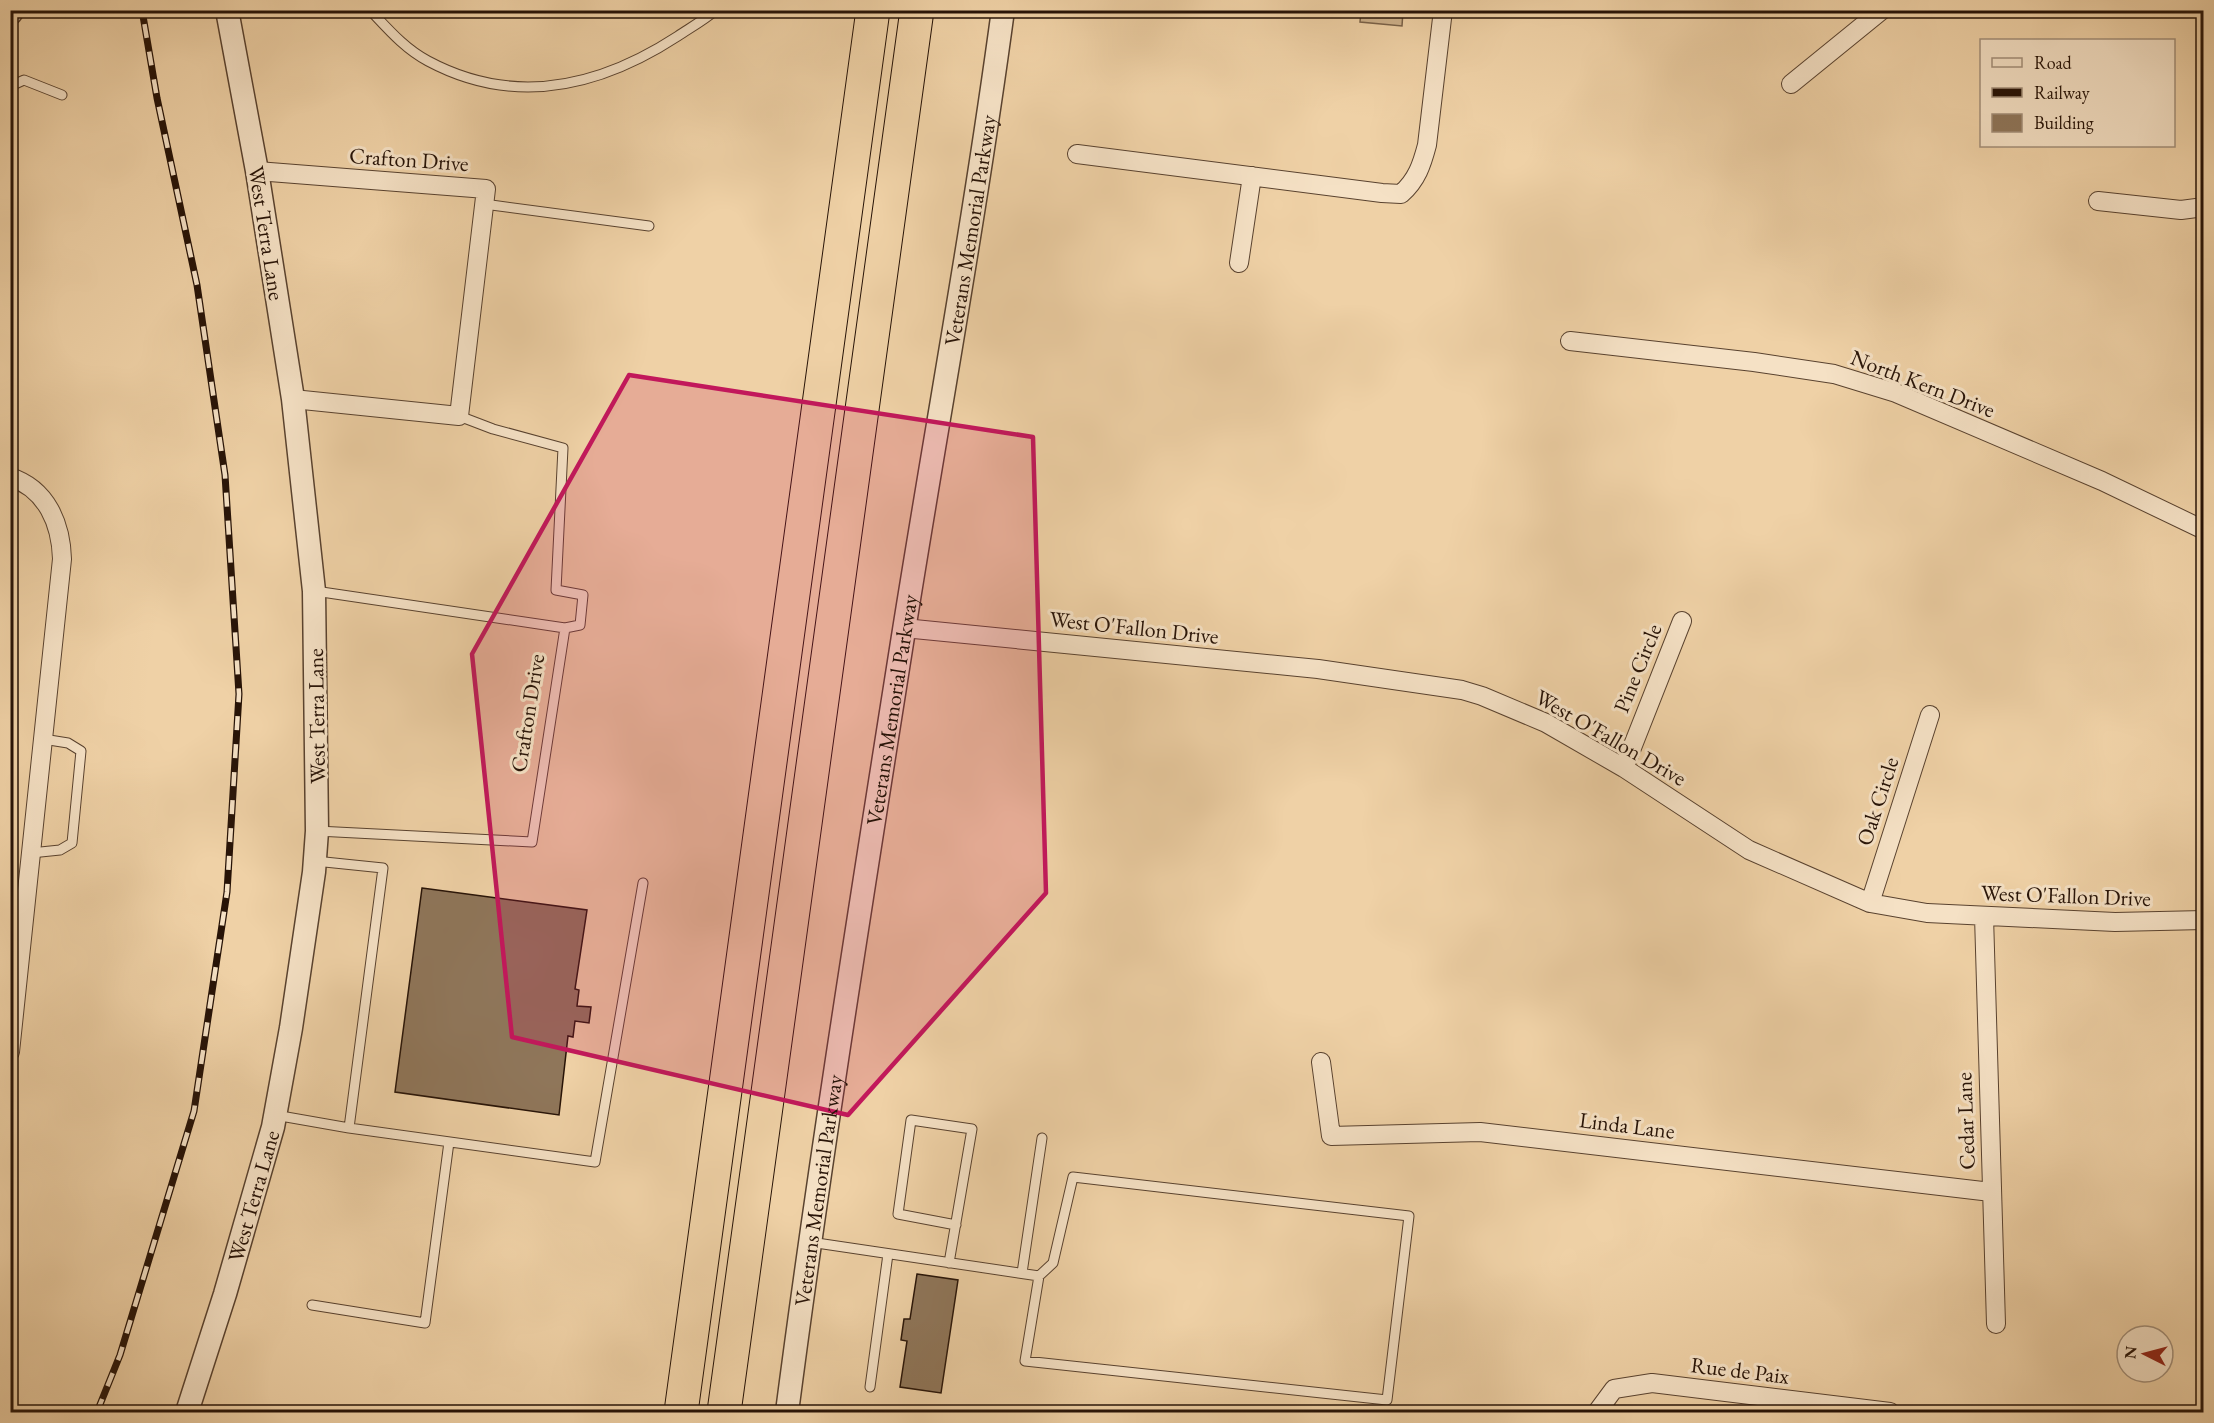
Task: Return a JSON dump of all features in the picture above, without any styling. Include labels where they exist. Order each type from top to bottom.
[{"type":"highway","points":[[681,1413],[873,10]]},
{"type":"highway","points":[[724,1413],[917,10]]},
{"type":"street","name":"West Terra Lane","points":[[187,1413],[225,1294],[275,1115],[291,1028],[317,831],[314,591],[293,399],[257,171],[227,10]]},
{"type":"street","name":"Veterans Memorial Parkway","points":[[787,1413],[810,1242],[904,628],[983,159],[1003,10]]},
{"type":"street","points":[[1077,154],[1401,194],[1412,184],[1422,165],[1427,145],[1443,10]]},
{"type":"street","points":[[1791,84],[1882,10]]},
{"type":"street","name":"Crafton Drive","points":[[257,171],[486,189],[459,416]]},
{"type":"street","points":[[1239,263],[1252,176]]},
{"type":"street","points":[[2098,201],[2181,210],[2204,207]]},
{"type":"street","name":"North Kern Drive","points":[[1570,341],[1754,362],[1834,374],[1896,393],[2102,482],[2204,530]]},
{"type":"street","points":[[293,399],[459,416]]},
{"type":"street","points":[[10,477],[36,492],[48,506],[56,521],[61,540],[62,559],[32,853],[15,970],[10,1052]]},
{"type":"street","name":"Pine Circle","points":[[1624,768],[1682,621]]},
{"type":"street","name":"West O'Fallon Drive","points":[[904,628],[1318,669],[1462,690],[1546,723],[1624,768],[1749,850],[1870,903],[1927,914],[2115,922],[2204,921]]},
{"type":"street","name":"Oak Circle","points":[[1870,903],[1930,715]]},
{"type":"street","name":"Cedar Lane","points":[[1983,916],[1996,1324]]},
{"type":"street","name":"Linda Lane","points":[[1321,1062],[1331,1136],[1480,1132],[1991,1192]]},
{"type":"street","name":"Rue de Paix","points":[[1597,1413],[1614,1389],[1652,1383],[1890,1413]]},
{"type":"lane","points":[[370,10],[399,41],[427,61],[460,75],[496,85],[522,88],[571,82],[627,65],[648,55],[716,10]]},
{"type":"lane","points":[[10,89],[11,86],[24,80],[62,95]]},
{"type":"lane","points":[[484,204],[649,226]]},
{"type":"lane","points":[[459,416],[493,429],[563,448],[556,590],[583,595],[580,625],[565,628]]},
{"type":"lane","name":"Crafton Drive","points":[[314,591],[565,628],[532,842],[317,831]]},
{"type":"lane","points":[[32,853],[60,850],[72,843],[81,751],[68,742],[43,739]]},
{"type":"lane","points":[[314,861],[383,868],[349,1128]]},
{"type":"lane","points":[[275,1115],[349,1128],[595,1162],[643,883]]},
{"type":"lane","points":[[949,1263],[956,1225],[972,1129],[911,1120],[898,1214],[956,1225]]},
{"type":"lane","points":[[1022,1274],[1042,1138]]},
{"type":"lane","points":[[312,1305],[425,1323],[449,1142]]},
{"type":"lane","points":[[810,1242],[1039,1276],[1053,1263],[1073,1177],[1409,1216],[1387,1400],[1025,1360],[1039,1276]]},
{"type":"lane","points":[[870,1387],[888,1254]]},
{"type":"highlighted area","points":[[629,375],[1033,437],[1046,893],[848,1115],[512,1037],[472,654]]},
{"type":"shaded area","points":[[1361,11],[1403,11],[1402,26],[1360,22]]},
{"type":"building","points":[[422,888],[587,910],[575,989],[579,990],[577,1006],[591,1007],[589,1023],[575,1021],[573,1037],[568,1036],[559,1115],[395,1092]]},
{"type":"building","points":[[917,1274],[958,1280],[941,1393],[900,1387],[907,1341],[901,1340],[904,1319],[910,1319]]},
{"type":"railway","points":[[97,1412],[120,1355],[194,1111],[227,892],[239,694],[225,475],[197,285],[157,98],[142,10]]}]
